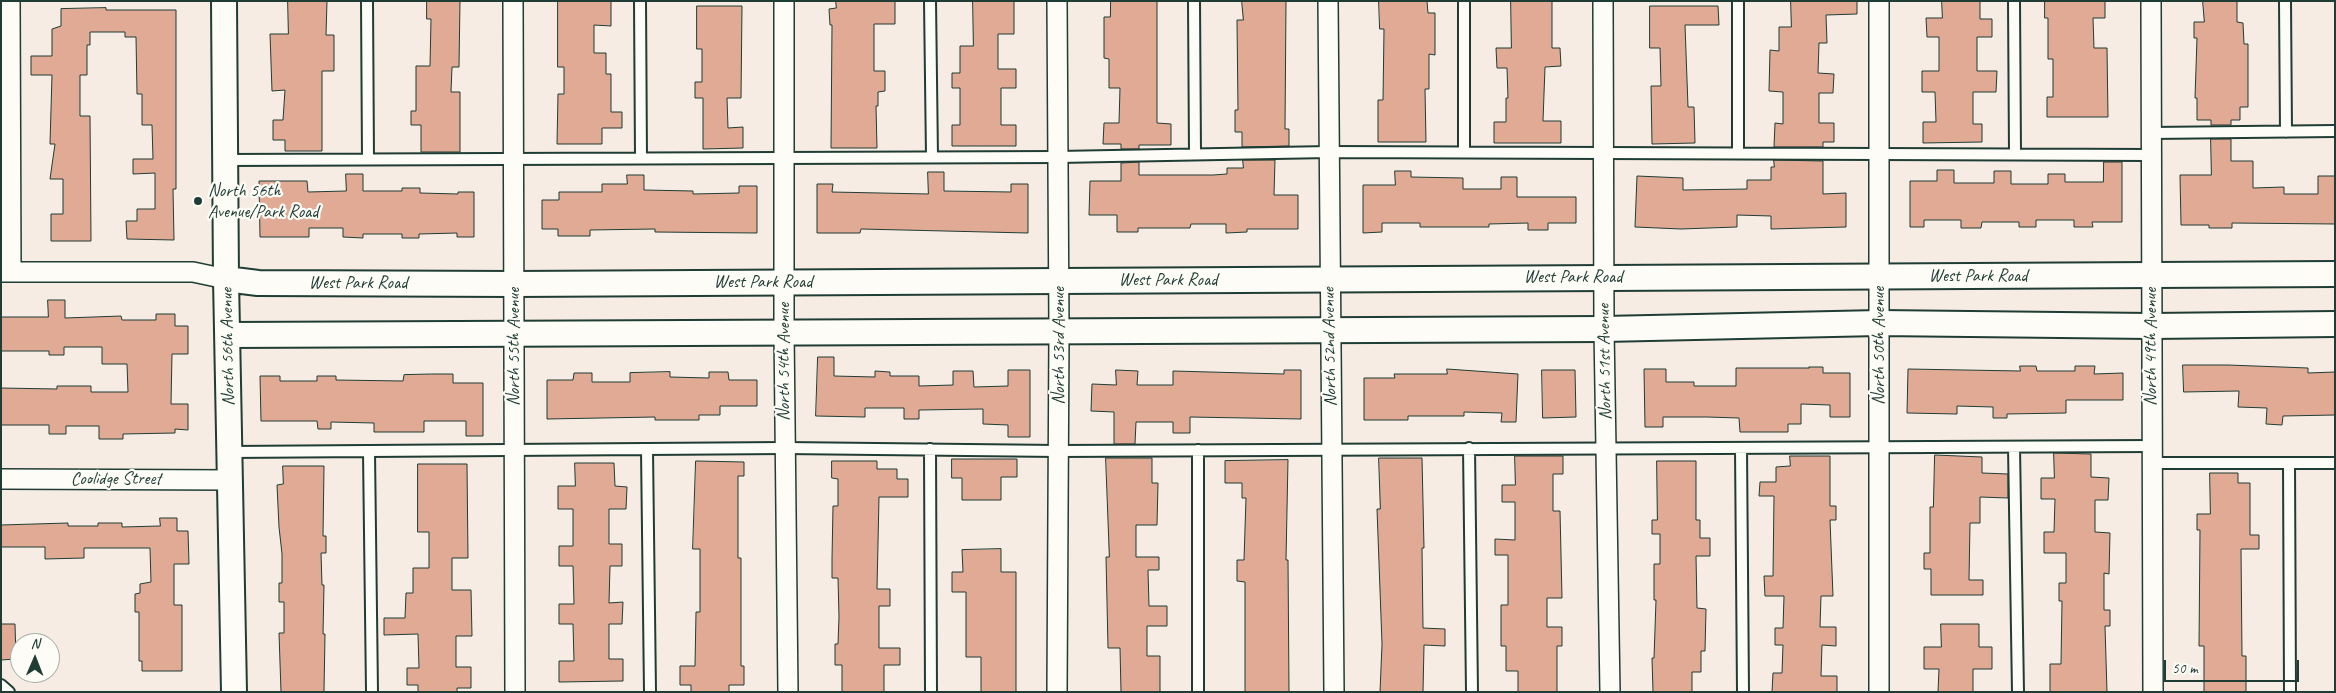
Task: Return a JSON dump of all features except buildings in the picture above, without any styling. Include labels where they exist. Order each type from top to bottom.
[{"type":"street","points":[[6,272],[10,1]]},
{"type":"street","name":"North 56th Avenue","points":[[224,1],[226,279],[234,692]]},
{"type":"street","name":"North 55th Avenue","points":[[513,1],[515,692]]},
{"type":"street","name":"North 54th Avenue","points":[[784,1],[784,331],[788,692]]},
{"type":"street","name":"North 53rd Avenue","points":[[1057,1],[1059,280],[1058,692]]},
{"type":"street","name":"North 52nd Avenue","points":[[1328,1],[1334,692]]},
{"type":"street","name":"North 51st Avenue","points":[[1603,1],[1604,329],[1610,692]]},
{"type":"street","name":"North 50th Avenue","points":[[1878,1],[1879,692]]},
{"type":"street","name":"North 49th Avenue","points":[[2151,1],[2153,692]]},
{"type":"street","name":"West Park Road","points":[[6,272],[193,272],[258,283],[514,284],[784,281],[2335,274]]},
{"type":"street","points":[[228,335],[784,331],[1604,329],[1879,323],[2151,326],[2335,324]]},
{"type":"street","name":"Coolidge Street","points":[[1,478],[231,480]]},
{"type":"lane","points":[[367,1],[368,159]]},
{"type":"lane","points":[[640,1],[641,158]]},
{"type":"lane","points":[[930,1],[932,157]]},
{"type":"lane","points":[[1194,1],[1195,154]]},
{"type":"lane","points":[[1464,1],[1464,152]]},
{"type":"lane","points":[[1738,1],[1738,152]]},
{"type":"lane","points":[[2014,1],[2015,154]]},
{"type":"lane","points":[[2285,1],[2286,132]]},
{"type":"lane","points":[[2151,133],[2335,131]]},
{"type":"lane","points":[[225,160],[1058,157],[1329,152],[1879,152],[2151,155]]},
{"type":"lane","points":[[2014,447],[2018,692]]},
{"type":"lane","points":[[230,452],[785,448],[1058,451],[2014,447],[2289,463],[2335,463]]},
{"type":"lane","points":[[1469,448],[1472,692]]},
{"type":"lane","points":[[1741,448],[1743,692]]},
{"type":"lane","points":[[930,449],[931,692]]},
{"type":"lane","points":[[647,450],[650,692]]},
{"type":"lane","points":[[1198,450],[1198,692]]},
{"type":"lane","points":[[369,452],[372,692]]},
{"type":"lane","points":[[2289,463],[2290,692]]},
{"type":"lane","points":[[1,685],[9,692]]},
{"type":"place","name":"North 56th Avenue/Park Road","points":[[198,201]]}]
